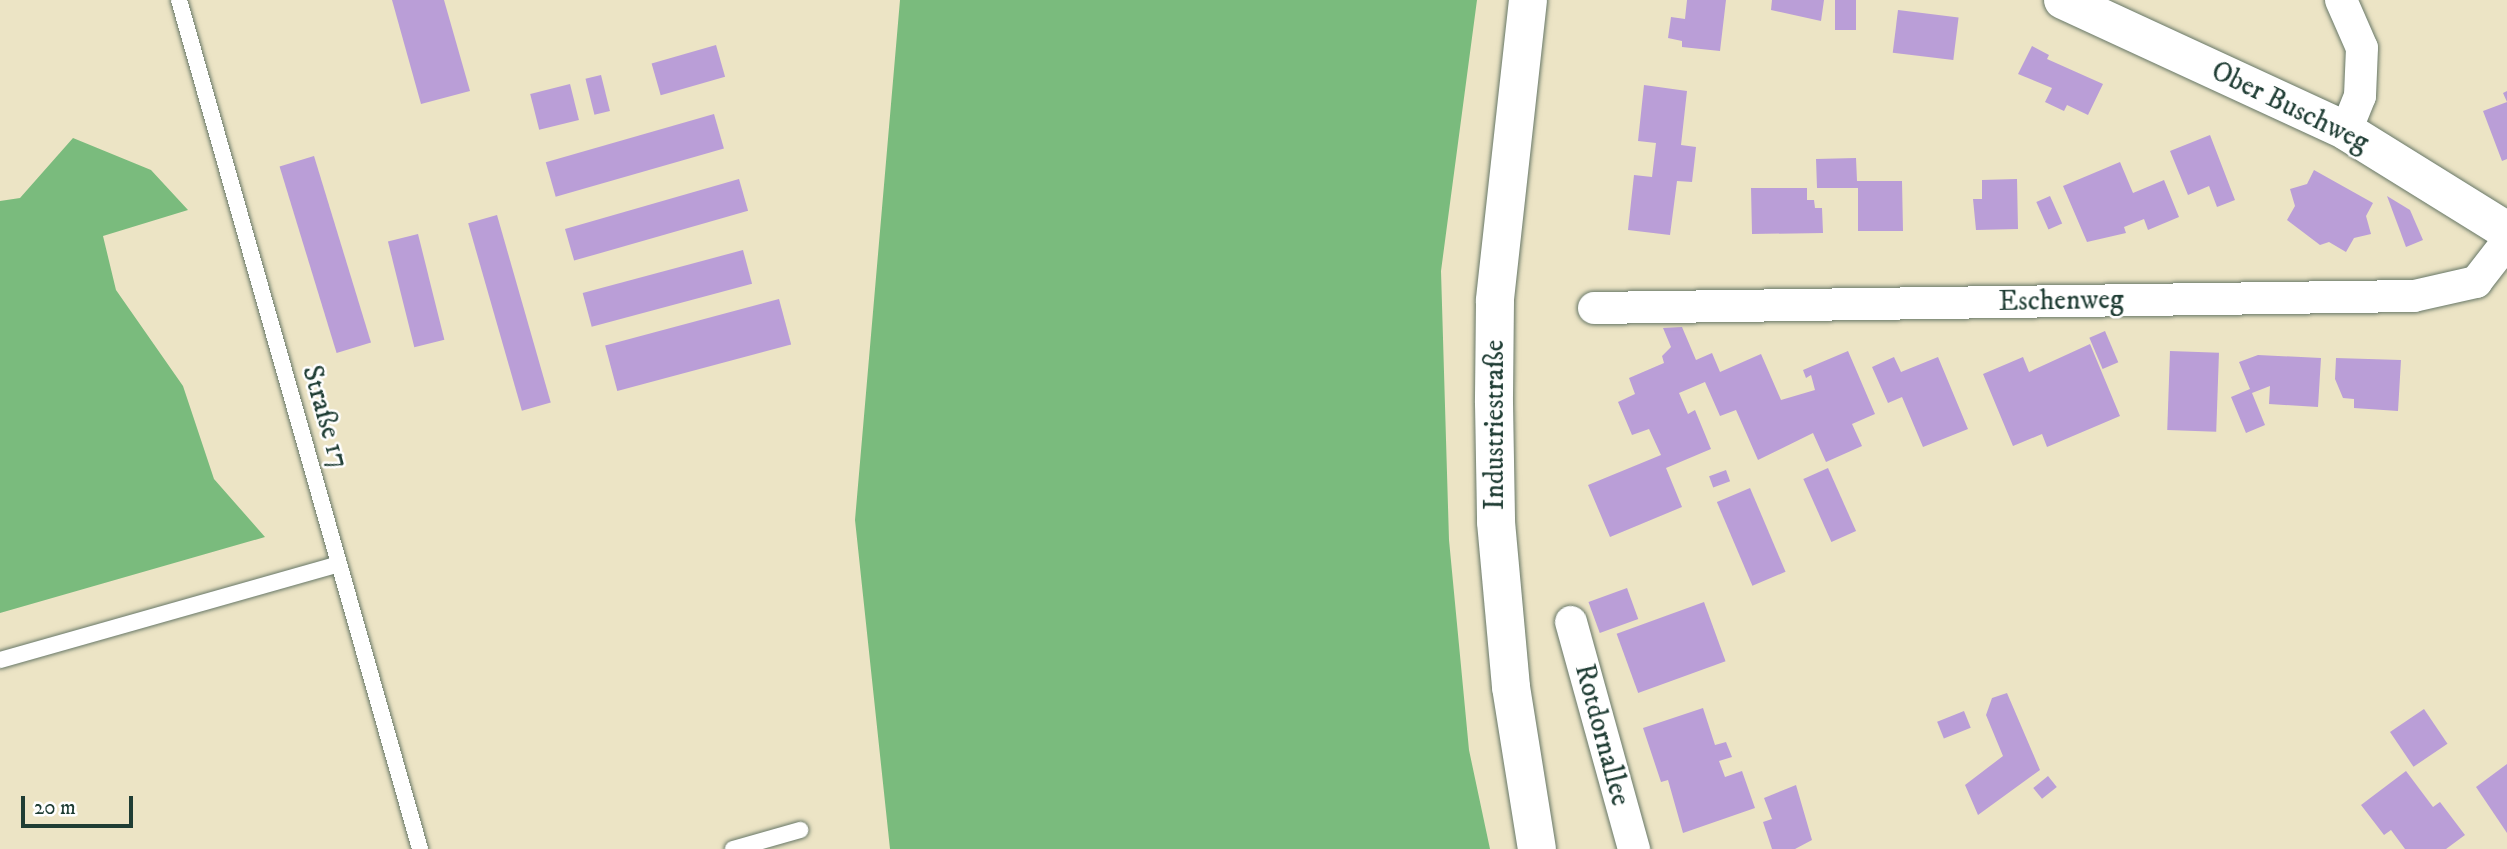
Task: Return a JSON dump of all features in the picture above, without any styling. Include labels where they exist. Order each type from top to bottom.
[{"type":"main road","name":"Industriestraße","points":[[1528,0],[1504,193],[1495,301],[1494,403],[1496,522],[1509,660],[1536,849]]},
{"type":"main road","name":"Ober Buschweg","points":[[2063,0],[2346,131],[2507,231]]},
{"type":"street","points":[[2341,0],[2362,48],[2360,96],[2346,131]]},
{"type":"street","name":"Eschenweg","points":[[1594,308],[2414,296],[2476,282],[2507,242]]},
{"type":"street","name":"Rotdornallee","points":[[1571,622],[1634,849]]},
{"type":"lane","name":"Straße 17","points":[[179,0],[419,849]]},
{"type":"lane","points":[[0,660],[339,565]]},
{"type":"lane","points":[[733,849],[800,830]]},
{"type":"green space","points":[[900,0],[1477,0],[1441,271],[1449,540],[1469,750],[1490,849],[890,849],[855,520]]},
{"type":"green space","points":[[73,138],[151,170],[188,210],[103,236],[116,290],[183,386],[214,479],[265,537],[0,613],[0,201],[20,198]]},
{"type":"building","points":[[392,0],[444,0],[470,91],[421,104]]},
{"type":"building","points":[[1687,0],[1726,0],[1720,51],[1682,47],[1682,41],[1668,38],[1671,17],[1685,19]]},
{"type":"building","points":[[1772,0],[1824,0],[1821,21],[1771,10]]},
{"type":"building","points":[[1835,0],[1856,0],[1856,30],[1835,30]]},
{"type":"building","points":[[1898,10],[1959,17],[1953,60],[1893,53]]},
{"type":"building","points":[[716,45],[725,77],[661,95],[652,63]]},
{"type":"building","points":[[2032,46],[2049,55],[2047,59],[2103,84],[2088,115],[2067,105],[2064,111],[2045,102],[2052,88],[2018,74]]},
{"type":"building","points":[[601,75],[610,111],[594,115],[585,79]]},
{"type":"building","points":[[570,84],[579,120],[539,130],[530,94]]},
{"type":"building","points":[[1644,85],[1687,91],[1681,145],[1696,147],[1692,182],[1677,181],[1670,235],[1628,230],[1634,175],[1652,177],[1656,143],[1638,141]]},
{"type":"building","points":[[2507,102],[2507,159],[2502,161],[2483,111]]},
{"type":"building","points":[[714,114],[724,149],[556,197],[546,162]]},
{"type":"building","points":[[2210,135],[2235,200],[2217,207],[2209,186],[2188,195],[2170,151]]},
{"type":"building","points":[[314,156],[371,342],[337,353],[280,167]]},
{"type":"building","points":[[1856,158],[1857,181],[1902,181],[1903,231],[1858,231],[1858,188],[1817,188],[1816,159]]},
{"type":"building","points":[[2120,162],[2133,193],[2164,180],[2179,217],[2148,230],[2144,219],[2124,227],[2126,233],[2087,242],[2063,186]]},
{"type":"building","points":[[2314,170],[2373,203],[2366,216],[2371,234],[2354,238],[2346,252],[2329,242],[2320,245],[2287,220],[2295,206],[2290,189],[2307,184]]},
{"type":"building","points":[[739,179],[748,211],[574,261],[565,229]]},
{"type":"building","points":[[2017,179],[2018,229],[1976,230],[1973,199],[1982,199],[1982,180]]},
{"type":"building","points":[[1751,188],[1807,188],[1807,200],[1814,200],[1815,208],[1822,208],[1823,233],[1752,234]]},
{"type":"building","points":[[2050,196],[2062,223],[2048,230],[2036,202]]},
{"type":"building","points":[[2387,196],[2410,210],[2423,240],[2406,247]]},
{"type":"building","points":[[497,215],[551,402],[522,411],[468,223]]},
{"type":"building","points":[[418,234],[444,340],[414,347],[388,241]]},
{"type":"building","points":[[743,250],[752,284],[592,327],[583,293]]},
{"type":"building","points":[[779,299],[791,344],[617,391],[605,346]]},
{"type":"building","points":[[1682,327],[1696,360],[1712,353],[1720,372],[1761,354],[1781,400],[1815,390],[1811,375],[1806,378],[1803,370],[1848,351],[1875,414],[1852,424],[1862,446],[1826,462],[1813,433],[1758,460],[1736,410],[1720,416],[1705,382],[1679,393],[1688,414],[1695,410],[1711,449],[1666,468],[1682,507],[1610,537],[1588,485],[1661,455],[1649,429],[1632,435],[1618,402],[1635,394],[1629,378],[1664,363],[1662,356],[1671,347],[1663,328]]},
{"type":"building","points":[[2105,331],[2118,362],[2103,369],[2089,338]]},
{"type":"building","points":[[2090,344],[2120,416],[2047,447],[2042,434],[2013,446],[1983,374],[2023,357],[2029,372]]},
{"type":"building","points":[[2170,351],[2219,353],[2216,432],[2167,430]]},
{"type":"building","points":[[2258,355],[2321,358],[2318,407],[2269,404],[2270,386],[2252,393],[2265,425],[2246,433],[2231,397],[2250,389],[2239,362]]},
{"type":"building","points":[[1894,357],[1901,372],[1938,357],[1968,429],[1923,447],[1902,397],[1888,403],[1872,367]]},
{"type":"building","points":[[2336,358],[2401,360],[2398,411],[2354,408],[2354,399],[2343,398],[2335,379]]},
{"type":"building","points":[[1828,468],[1856,531],[1831,542],[1803,479]]},
{"type":"building","points":[[1726,470],[1730,481],[1713,487],[1709,476]]},
{"type":"building","points":[[1750,488],[1786,572],[1752,586],[1717,502]]},
{"type":"building","points":[[1627,588],[1638,619],[1600,633],[1588,602]]},
{"type":"building","points":[[1704,602],[1726,661],[1638,693],[1617,634]]},
{"type":"building","points":[[2007,693],[2040,770],[1978,815],[1965,785],[2003,756],[1986,715],[1992,698]]},
{"type":"building","points":[[1703,708],[1715,745],[1726,742],[1732,757],[1719,761],[1725,777],[1742,771],[1755,808],[1683,833],[1668,780],[1661,782],[1643,728]]},
{"type":"building","points":[[2424,709],[2447,744],[2413,767],[2390,732]]},
{"type":"building","points":[[1964,711],[1971,728],[1944,739],[1937,722]]},
{"type":"building","points":[[2507,764],[2507,833],[2476,787]]},
{"type":"building","points":[[2406,771],[2433,807],[2440,802],[2465,835],[2446,849],[2405,849],[2391,830],[2384,835],[2361,805]]},
{"type":"building","points":[[2048,776],[2057,787],[2042,799],[2033,788]]},
{"type":"building","points":[[1796,785],[1812,840],[1795,849],[1772,849],[1763,822],[1772,819],[1764,798]]}]
